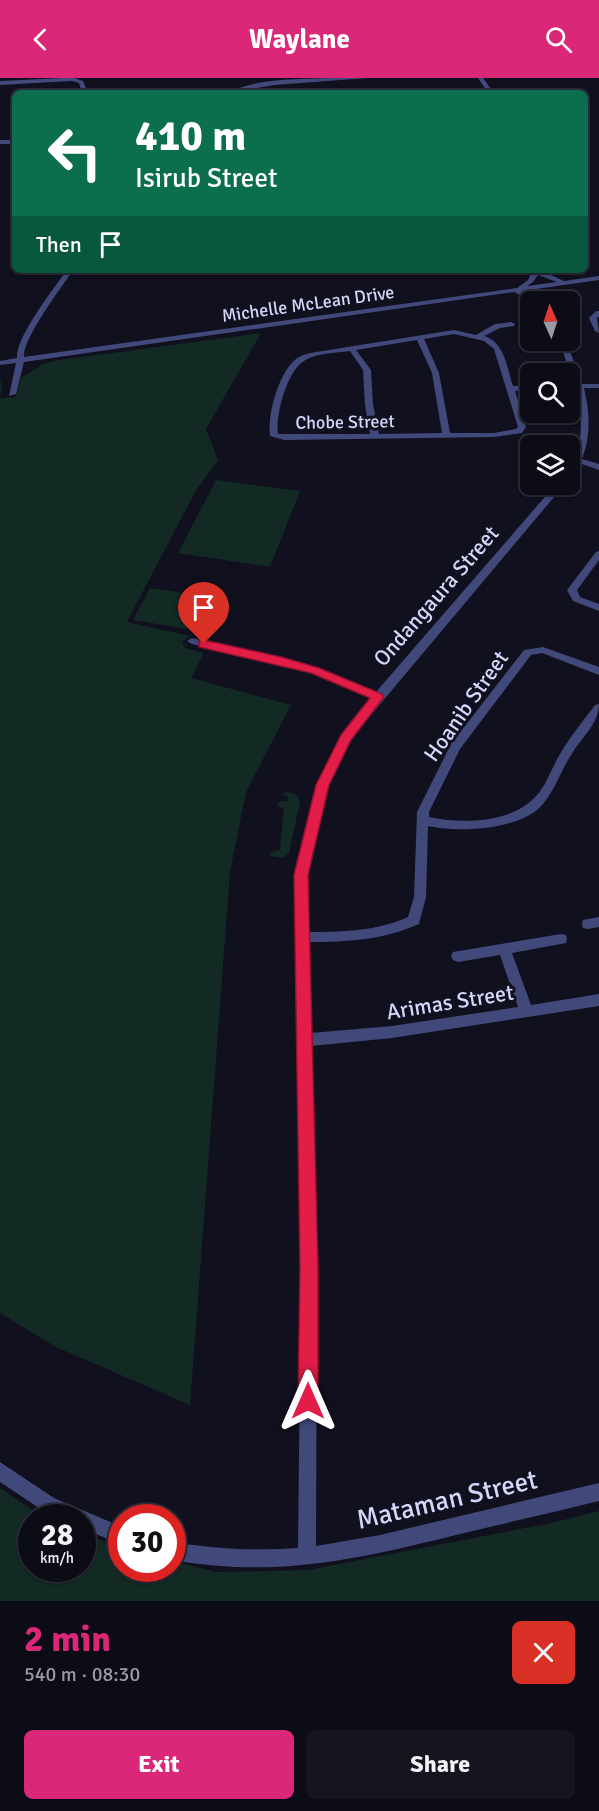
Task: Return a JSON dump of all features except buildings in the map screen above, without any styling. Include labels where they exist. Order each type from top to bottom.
[{"type":"street","points":[[240,90],[259,85],[365,78]]},
{"type":"street","points":[[0,83],[72,79],[81,82],[84,90]]},
{"type":"street","points":[[12,394],[21,360],[20,351],[68,273]]},
{"type":"street","points":[[507,291],[531,281],[535,273]]},
{"type":"street","points":[[537,273],[540,291]]},
{"type":"street","points":[[541,273],[547,277],[568,282]]},
{"type":"street","name":"Michelle McLean Drive","points":[[0,363],[599,278]]},
{"type":"street","points":[[550,291],[568,282]]},
{"type":"street","points":[[507,291],[520,293]]},
{"type":"street","points":[[599,313],[593,318],[599,331]]},
{"type":"street","points":[[479,336],[498,326],[511,324]]},
{"type":"street","name":"Chobe Street","points":[[454,332],[479,336],[497,348],[522,427],[519,430],[494,435],[284,438],[274,436],[281,393],[296,364],[310,356],[420,339],[454,332]]},
{"type":"street","points":[[26,339],[27,346],[31,349],[61,354]]},
{"type":"street","points":[[420,339],[432,357],[443,402],[446,436]]},
{"type":"street","points":[[352,348],[367,370],[369,405],[375,437]]},
{"type":"street","points":[[567,351],[588,404],[590,418],[588,442],[580,461],[599,467]]},
{"type":"street","points":[[18,375],[32,364],[61,354]]},
{"type":"street","points":[[0,368],[18,375]]},
{"type":"street","points":[[581,386],[599,386]]},
{"type":"street","points":[[509,389],[520,388]]},
{"type":"street","name":"Ondangaura Street","points":[[307,1556],[309,1268],[301,875],[319,795],[345,738],[552,495]]},
{"type":"street","points":[[599,554],[572,590],[576,599],[599,608]]},
{"type":"street","points":[[192,641],[315,671],[378,697]]},
{"type":"street","name":"Hoanib Street","points":[[304,937],[378,932],[400,928],[414,920],[420,897],[423,812],[455,747],[528,652],[543,650],[599,671]]},
{"type":"street","points":[[424,821],[438,825],[464,825],[515,817],[535,805],[566,754],[599,708]]},
{"type":"street","points":[[458,956],[561,939]]},
{"type":"street","points":[[504,948],[526,1011]]},
{"type":"street","name":"Arimas Street","points":[[306,1040],[392,1032],[599,1000]]},
{"type":"street","points":[[0,1471],[48,1504]]},
{"type":"street","name":"Mataman Street","points":[[186,1553],[240,1560],[307,1556],[378,1545],[599,1492]]},
{"type":"green space","points":[[261,333],[206,429],[218,460],[195,492],[127,622],[190,636],[182,642],[185,648],[204,653],[191,678],[291,705],[246,792],[230,872],[190,1405],[56,1347],[0,1313],[0,398],[16,397],[21,378],[43,364],[59,360]]},
{"type":"green space","points":[[216,480],[300,491],[270,567],[178,553]]},
{"type":"green space","points":[[150,588],[204,596],[188,629],[133,620]]},
{"type":"green space","points":[[287,792],[297,795],[300,802],[289,853],[283,858],[270,856],[271,852],[280,850],[284,808],[277,804],[281,801],[287,802],[288,797],[281,794]]},
{"type":"green space","points":[[0,1488],[24,1504],[18,1504],[18,1582],[96,1582],[96,1538],[108,1543],[108,1582],[186,1582],[186,1564],[216,1572],[308,1570],[551,1523],[599,1511],[599,1601],[0,1601]]},
{"type":"route","points":[[204,644],[315,671],[378,697],[345,738],[323,785],[301,875],[306,1040],[308,1401]]}]
